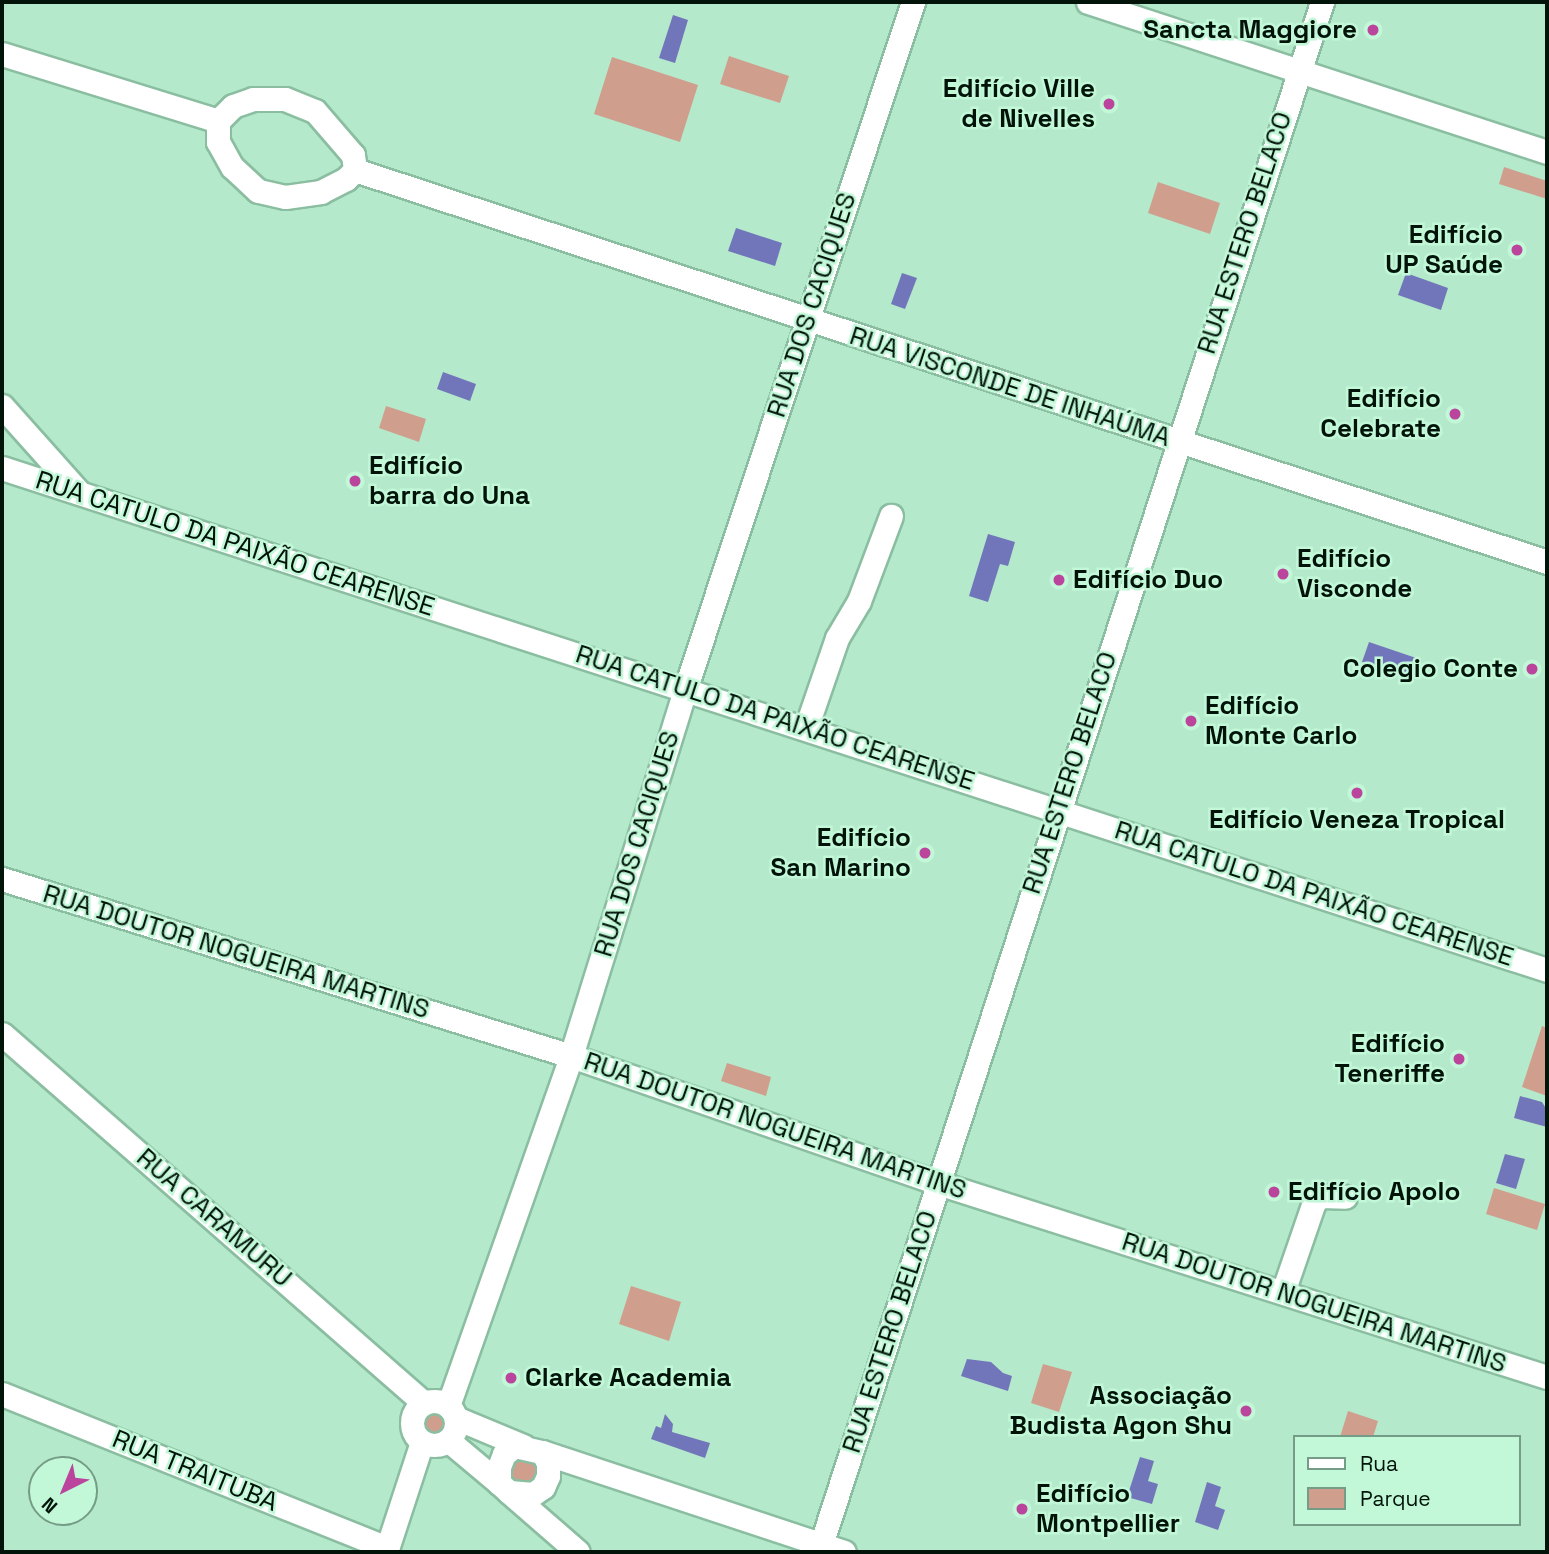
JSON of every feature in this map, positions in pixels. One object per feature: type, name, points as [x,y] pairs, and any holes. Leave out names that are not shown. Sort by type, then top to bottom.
[{"type":"street","name":"RUA DOS CACIQUES","points":[[452,1412],[571,1056],[685,690],[913,2]]},
{"type":"street","points":[[1088,2],[1298,71],[1545,145]]},
{"type":"street","name":"RUA ESTERO BELACO","points":[[821,1545],[1322,2]]},
{"type":"street","points":[[2,54],[218,121]]},
{"type":"street","points":[[253,99],[285,99],[315,111],[335,130],[352,155],[355,170],[346,179],[321,192],[285,197],[258,191],[232,167],[218,142],[218,121],[233,106],[253,99]]},
{"type":"street","name":"RUA VISCONDE DE INHAÚMA","points":[[355,170],[1547,562]]},
{"type":"street","points":[[2,406],[80,493]]},
{"type":"street","name":"RUA CATULO DA PAIXÃO CEARENSE","points":[[2,468],[1547,970]]},
{"type":"street","points":[[806,728],[837,638],[859,601],[891,516]]},
{"type":"street","name":"RUA DOUTOR NOGUEIRA MARTINS","points":[[2,879],[571,1056],[938,1183],[1547,1377]]},
{"type":"street","name":"RUA CARAMURU","points":[[2,1034],[424,1403]]},
{"type":"street","points":[[1283,1292],[1312,1206],[1321,1196],[1345,1198]]},
{"type":"street","name":"RUA TRAITUBA","points":[[2,1394],[387,1550]]},
{"type":"street","points":[[452,1412],[454,1433],[449,1441],[431,1446],[422,1442],[412,1427],[412,1417],[424,1403],[441,1402],[452,1412],[533,1449],[844,1552]]},
{"type":"street","points":[[449,1441],[578,1552]]},
{"type":"street","points":[[387,1550],[422,1442]]},
{"type":"street","points":[[515,1446],[533,1449],[548,1463],[548,1475],[543,1487],[533,1494],[504,1488],[499,1467],[504,1454],[515,1446]]},
{"type":"green space","points":[[729,56],[789,76],[780,103],[720,84]]},
{"type":"green space","points":[[612,57],[698,85],[680,142],[594,114]]},
{"type":"green space","points":[[1504,167],[1547,181],[1547,199],[1499,184]]},
{"type":"green space","points":[[1158,182],[1220,203],[1210,234],[1148,213]]},
{"type":"green space","points":[[386,406],[426,419],[419,442],[379,428]]},
{"type":"green space","points":[[1542,1026],[1547,1028],[1547,1096],[1522,1087]]},
{"type":"green space","points":[[727,1063],[771,1077],[766,1096],[721,1081]]},
{"type":"green space","points":[[1494,1188],[1545,1204],[1537,1230],[1486,1214]]},
{"type":"green space","points":[[631,1286],[681,1302],[669,1341],[619,1324]]},
{"type":"green space","points":[[1043,1364],[1072,1372],[1059,1412],[1031,1403]]},
{"type":"green space","points":[[435,1408],[445,1412],[449,1422],[445,1432],[435,1436],[425,1432],[421,1422],[425,1412]]},
{"type":"green space","points":[[1348,1411],[1378,1421],[1374,1435],[1341,1435]]},
{"type":"green space","points":[[524,1456],[534,1460],[538,1470],[534,1480],[524,1484],[514,1480],[510,1470],[514,1460]]},
{"type":"water","points":[[673,15],[688,20],[675,63],[659,58]]},
{"type":"water","points":[[736,228],[782,243],[775,266],[728,251]]},
{"type":"water","points":[[902,273],[917,278],[905,309],[891,304]]},
{"type":"water","points":[[1406,273],[1448,288],[1441,310],[1398,295]]},
{"type":"water","points":[[443,372],[476,384],[470,401],[437,389]]},
{"type":"water","points":[[988,534],[1015,542],[1008,566],[1000,564],[988,602],[969,596]]},
{"type":"water","points":[[1369,642],[1422,660],[1415,680],[1362,662]]},
{"type":"water","points":[[1520,1096],[1542,1102],[1547,1110],[1547,1127],[1514,1118]]},
{"type":"water","points":[[1505,1154],[1525,1159],[1516,1189],[1496,1183]]},
{"type":"water","points":[[967,1359],[991,1362],[1003,1373],[1012,1376],[1008,1391],[961,1376]]},
{"type":"water","points":[[665,1414],[673,1424],[672,1432],[710,1443],[705,1458],[651,1439],[656,1426],[661,1428]]},
{"type":"water","points":[[1140,1457],[1154,1461],[1148,1481],[1158,1484],[1152,1504],[1127,1497]]},
{"type":"water","points":[[1207,1482],[1221,1487],[1215,1506],[1225,1510],[1218,1530],[1195,1522]]},
{"type":"place","name":"Sancta Maggiore","points":[[1373,30]]},
{"type":"place","name":"Edifício Ville de Nivelles","points":[[1109,104]]},
{"type":"place","name":"Edifício UP Saúde","points":[[1517,250]]},
{"type":"place","name":"Edifício Celebrate","points":[[1455,414]]},
{"type":"place","name":"Edifício barra do Una","points":[[355,481]]},
{"type":"place","name":"Edifício Visconde","points":[[1283,574]]},
{"type":"place","name":"Edifício Duo","points":[[1059,580]]},
{"type":"place","name":"Colegio Conte","points":[[1532,669]]},
{"type":"place","name":"Edifício Monte Carlo","points":[[1191,721]]},
{"type":"place","name":"Edifício Veneza Tropical","points":[[1357,793]]},
{"type":"place","name":"Edifício San Marino","points":[[925,853]]},
{"type":"place","name":"Edifício Teneriffe","points":[[1459,1059]]},
{"type":"place","name":"Edifício Apolo","points":[[1274,1192]]},
{"type":"place","name":"Clarke Academia","points":[[511,1378]]},
{"type":"place","name":"Associação Budista Agon Shu","points":[[1246,1411]]},
{"type":"place","name":"Edifício Montpellier","points":[[1022,1509]]}]
